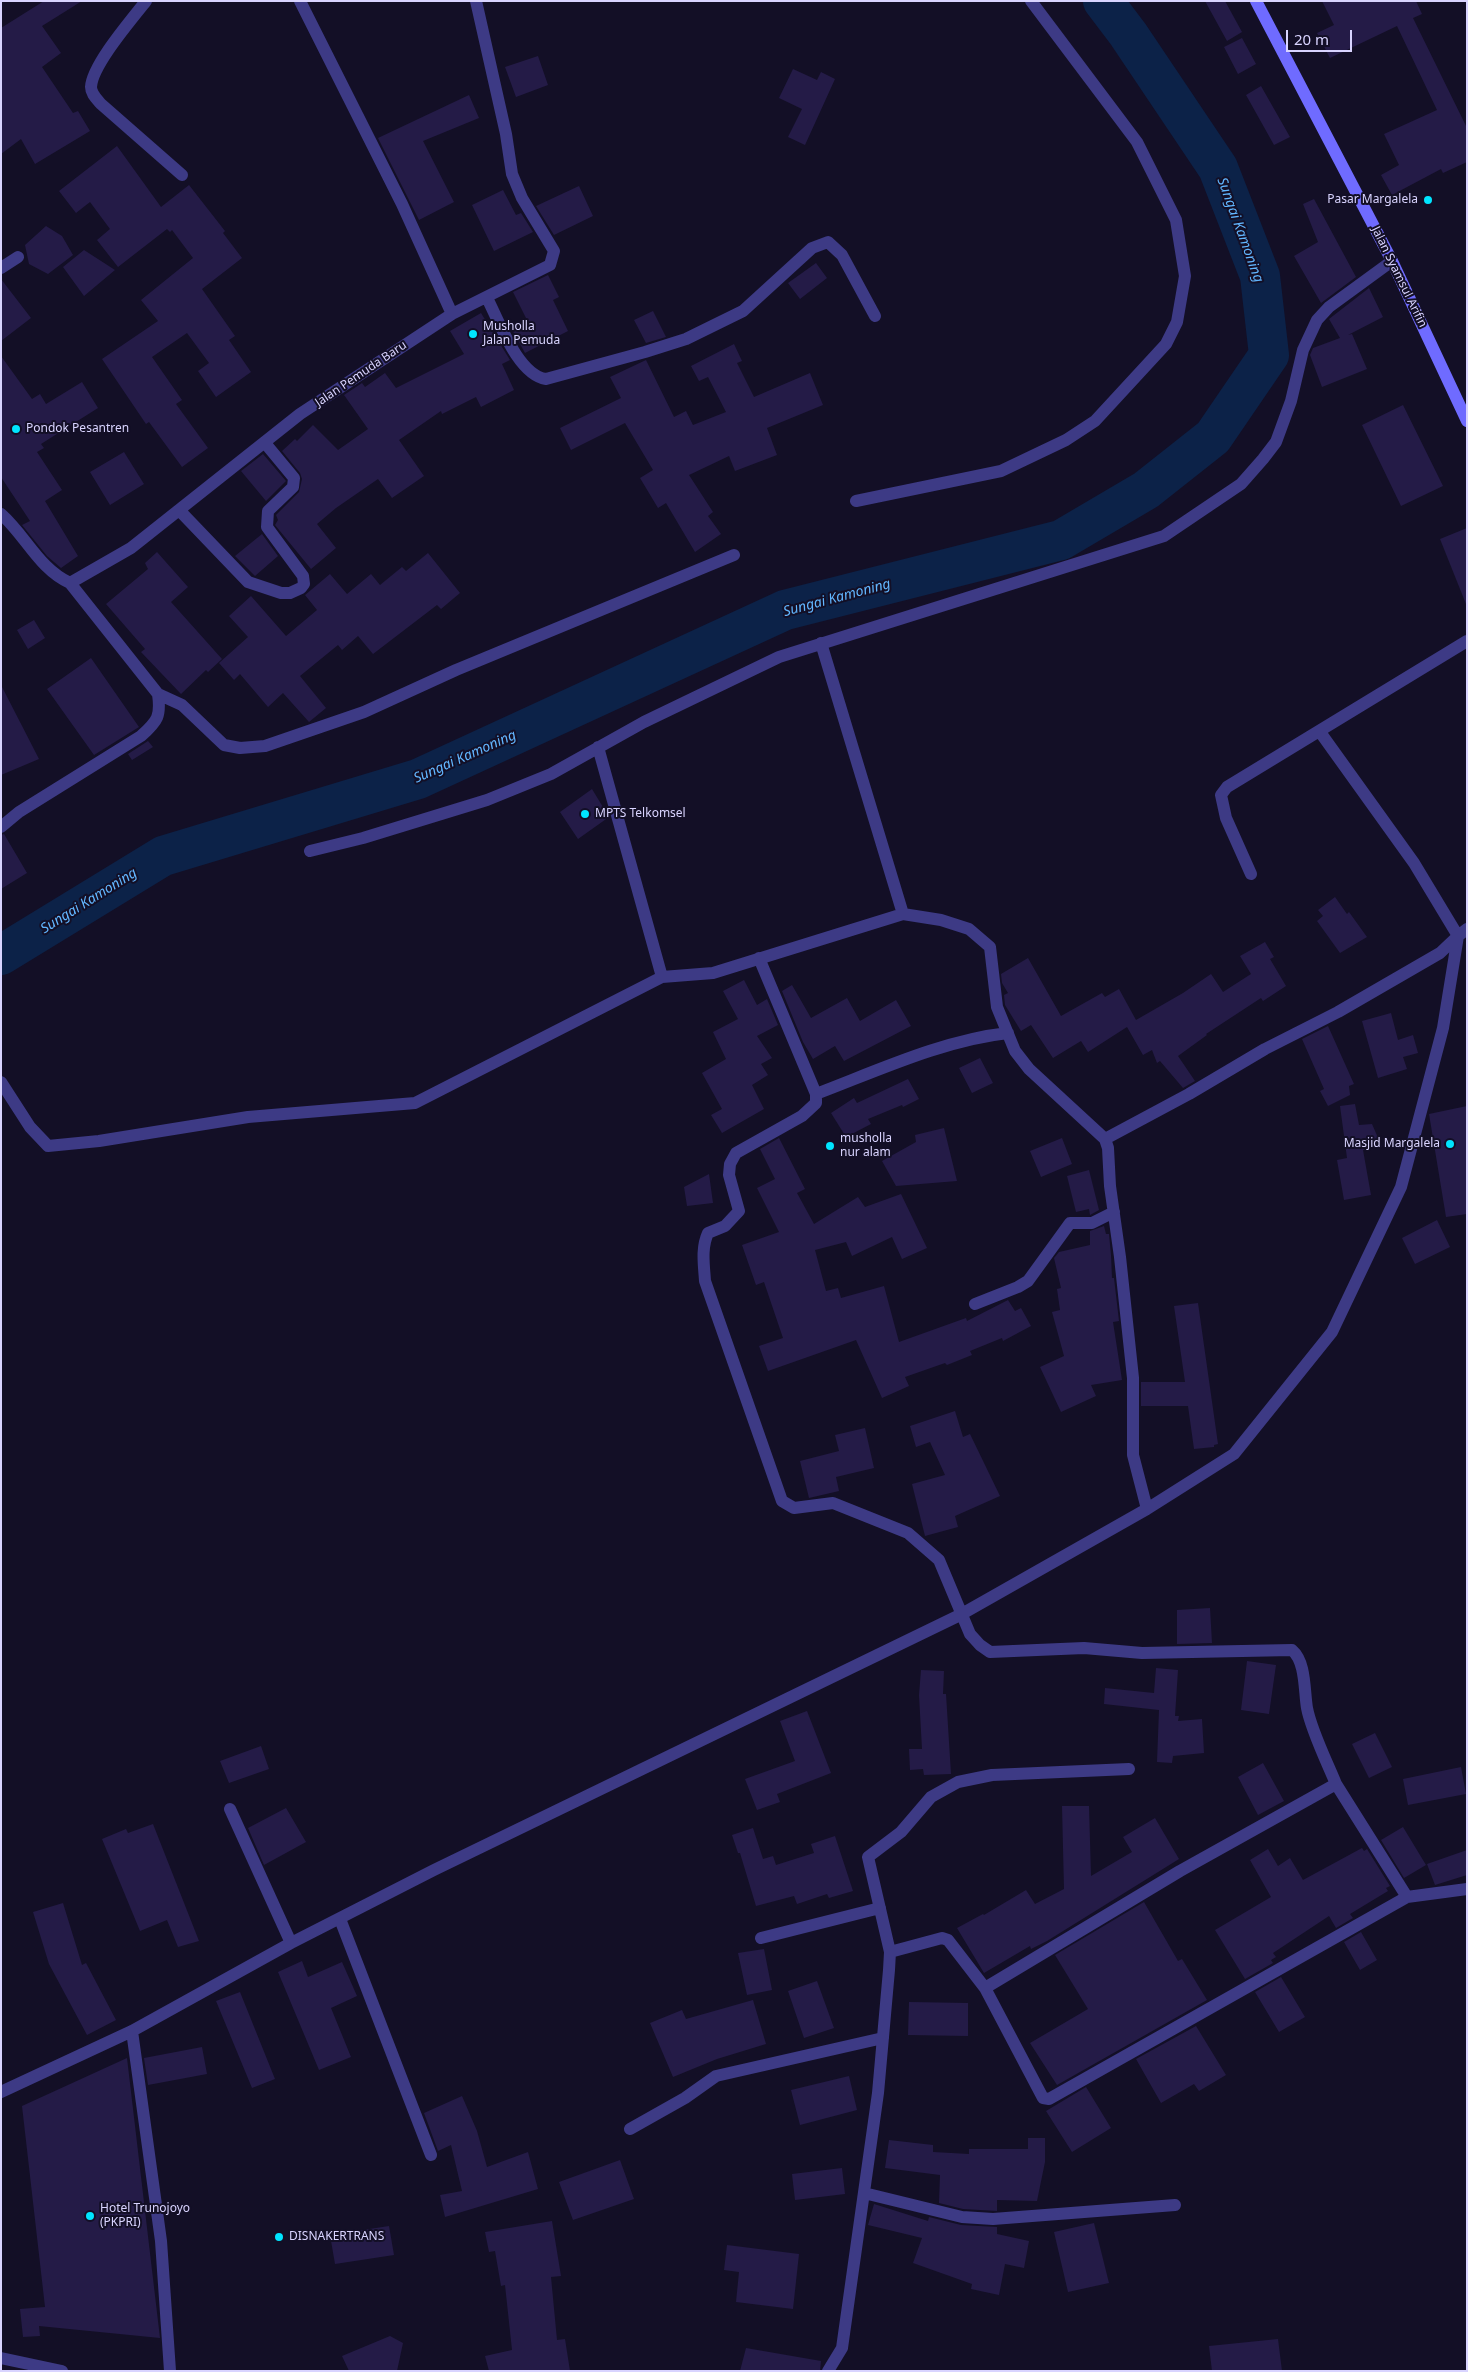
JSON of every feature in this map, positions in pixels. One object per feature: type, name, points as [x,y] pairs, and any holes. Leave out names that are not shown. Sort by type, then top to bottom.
[{"type":"main road","name":"Jalan Syamsul Arifin","points":[[1256,1],[1392,261],[1467,421]]},
{"type":"street","points":[[146,1],[118,36],[108,52],[96,73],[91,86],[92,91],[102,104],[182,175]]},
{"type":"street","points":[[300,1],[402,204],[452,314]]},
{"type":"street","name":"Jalan Pemuda Baru","points":[[70,583],[131,548],[300,414],[452,314],[550,265],[554,251],[522,198],[512,174],[506,134],[476,1]]},
{"type":"street","points":[[856,501],[1001,471],[1066,440],[1101,414],[1166,344],[1177,322],[1185,276],[1176,220],[1138,142],[1031,1]]},
{"type":"street","points":[[487,298],[528,371],[537,378],[546,379],[686,339],[743,311],[812,248],[822,243],[828,242],[842,255],[876,316]]},
{"type":"street","points":[[1,268],[18,257]]},
{"type":"street","points":[[310,851],[363,838],[487,800],[551,774],[644,722],[779,657],[1164,536],[1241,484],[1276,442],[1291,401],[1303,350],[1317,320],[1329,307],[1392,261]]},
{"type":"street","points":[[179,510],[248,582],[280,593],[290,593],[300,588],[304,584],[303,576],[267,527],[268,511],[293,487],[294,478],[265,443]]},
{"type":"street","points":[[1,514],[24,538],[43,565],[70,583],[158,694],[182,705],[224,745],[240,748],[265,746],[364,712],[456,670],[734,555]]},
{"type":"street","points":[[1251,874],[1226,818],[1221,795],[1227,787],[1467,641]]},
{"type":"street","points":[[821,643],[903,914]]},
{"type":"street","points":[[1,827],[19,812],[141,736],[153,725],[160,712],[158,694]]},
{"type":"street","points":[[1,2092],[132,2031],[291,1943],[443,1866],[960,1615],[1147,1509],[1234,1454],[1332,1332],[1401,1187],[1443,1028],[1462,933],[1320,732]]},
{"type":"street","points":[[598,747],[662,977]]},
{"type":"street","points":[[1,1082],[30,1127],[48,1146],[99,1141],[248,1118],[415,1103],[662,977],[713,973],[903,914],[941,920],[969,929],[990,948],[997,1007],[1015,1051],[1028,1069],[1105,1139],[1108,1148],[1133,1378],[1133,1455],[1147,1509]]},
{"type":"street","points":[[1105,1139],[1189,1094],[1264,1049],[1338,1012],[1440,953],[1462,933]]},
{"type":"street","points":[[759,958],[816,1094],[816,1103],[802,1116],[736,1153],[730,1164],[729,1175],[739,1211],[725,1226],[708,1233],[703,1247],[705,1281],[782,1502],[794,1508],[833,1503],[908,1533],[939,1560],[960,1615],[970,1634],[990,1652],[1084,1648],[1142,1653],[1292,1650],[1298,1655],[1301,1666],[1307,1711],[1336,1784],[1407,1897]]},
{"type":"street","points":[[816,1094],[912,1058],[974,1038],[1008,1033]]},
{"type":"street","points":[[975,1304],[1028,1281],[1070,1223],[1092,1223],[1114,1212]]},
{"type":"street","points":[[828,2371],[842,2348],[878,2093],[890,1952],[868,1857],[902,1832],[922,1805],[958,1782],[992,1776],[1129,1769]]},
{"type":"street","points":[[985,1988],[1180,1871],[1336,1784]]},
{"type":"street","points":[[230,1809],[291,1943]]},
{"type":"street","points":[[890,1952],[942,1938],[948,1940],[985,1988],[1043,2098],[1049,2100],[1407,1897],[1467,1889]]},
{"type":"street","points":[[761,1938],[880,1908]]},
{"type":"street","points":[[340,1919],[431,2155]]},
{"type":"street","points":[[132,2031],[161,2241],[170,2371]]},
{"type":"street","points":[[630,2129],[685,2098],[716,2076],[883,2038]]},
{"type":"street","points":[[864,2192],[962,2217],[993,2219],[1175,2205]]},
{"type":"street","points":[[1,2358],[62,2371]]},
{"type":"building","points":[[44,1],[82,1],[42,26],[61,53],[42,67],[73,113],[78,111],[90,131],[35,164],[21,139],[1,154],[1,28]]},
{"type":"building","points":[[1205,1],[1225,1],[1242,32],[1227,41]]},
{"type":"building","points":[[1322,1],[1416,1],[1422,14],[1413,18],[1467,128],[1467,162],[1443,173],[1441,169],[1392,195],[1381,175],[1399,165],[1384,134],[1437,110],[1397,26],[1330,58],[1317,33],[1334,25]]},
{"type":"building","points":[[1242,38],[1256,64],[1238,74],[1224,47]]},
{"type":"building","points":[[538,56],[548,85],[516,97],[505,67]]},
{"type":"building","points":[[793,69],[817,80],[821,72],[835,79],[805,145],[788,137],[802,109],[779,98]]},
{"type":"building","points":[[1261,86],[1290,137],[1274,145],[1246,95]]},
{"type":"building","points":[[469,95],[479,118],[423,141],[454,202],[419,220],[378,138]]},
{"type":"building","points":[[117,146],[161,207],[189,185],[225,231],[223,233],[242,258],[202,289],[235,336],[229,340],[251,372],[216,397],[198,371],[209,363],[187,333],[152,357],[182,400],[176,404],[208,448],[182,467],[149,422],[146,424],[102,359],[158,321],[141,300],[193,258],[172,230],[170,232],[167,229],[118,267],[97,240],[110,229],[90,202],[76,213],[59,191]]},
{"type":"building","points":[[579,186],[593,216],[554,235],[536,206]]},
{"type":"building","points":[[503,190],[516,215],[521,213],[533,232],[494,251],[472,205]]},
{"type":"building","points":[[1314,199],[1356,277],[1321,303],[1294,256],[1318,242],[1303,204]]},
{"type":"building","points":[[46,226],[62,236],[73,255],[48,274],[29,264],[25,245]]},
{"type":"building","points":[[84,250],[115,270],[84,296],[63,267]]},
{"type":"building","points":[[816,263],[827,278],[800,299],[788,283]]},
{"type":"building","points":[[548,275],[559,297],[553,300],[568,331],[525,353],[511,328],[527,320],[513,292]]},
{"type":"building","points":[[1,279],[31,318],[1,341]]},
{"type":"building","points":[[1369,288],[1383,317],[1348,335],[1352,334],[1367,369],[1322,387],[1310,355],[1313,348],[1340,338],[1329,319]]},
{"type":"building","points":[[653,311],[666,337],[646,343],[634,320]]},
{"type":"building","points":[[481,313],[510,360],[502,364],[514,390],[481,407],[476,397],[442,414],[441,411],[399,440],[424,476],[392,498],[378,479],[336,508],[317,524],[336,548],[311,569],[275,525],[278,520],[276,515],[299,492],[302,479],[300,473],[282,451],[295,439],[297,441],[313,425],[338,450],[368,429],[344,395],[362,383],[365,387],[385,373],[396,388],[464,354],[450,331]]},
{"type":"building","points":[[734,344],[742,361],[737,363],[754,397],[810,373],[823,405],[767,428],[777,455],[735,471],[729,456],[689,475],[713,512],[708,516],[721,534],[695,552],[666,503],[658,508],[640,478],[653,470],[625,423],[571,450],[560,428],[621,398],[610,377],[646,360],[674,417],[686,411],[693,425],[726,412],[708,377],[699,381],[691,366]]},
{"type":"building","points":[[1,356],[32,399],[40,394],[46,404],[82,382],[98,408],[41,444],[44,448],[37,452],[62,490],[45,501],[78,556],[61,568],[47,556],[22,525],[30,521],[1,477]]},
{"type":"building","points":[[1403,405],[1443,486],[1401,506],[1362,425]]},
{"type":"building","points":[[124,452],[144,484],[110,505],[90,472]]},
{"type":"building","points":[[263,454],[286,481],[266,501],[241,471]]},
{"type":"building","points":[[1467,528],[1467,604],[1466,604],[1440,539]]},
{"type":"building","points":[[262,534],[278,556],[255,576],[235,556]]},
{"type":"building","points":[[157,552],[188,587],[171,602],[222,659],[208,672],[206,670],[181,694],[141,652],[145,649],[106,604],[148,569],[145,563]]},
{"type":"building","points":[[428,553],[460,593],[441,609],[437,605],[373,654],[358,636],[342,650],[338,645],[300,676],[326,708],[309,722],[283,693],[268,707],[240,674],[234,680],[219,663],[248,637],[229,616],[251,596],[286,636],[317,610],[305,595],[330,574],[347,594],[371,574],[380,585],[402,567],[406,571]]},
{"type":"building","points":[[34,620],[45,638],[28,649],[17,630]]},
{"type":"building","points":[[91,658],[139,727],[94,755],[47,689]]},
{"type":"building","points":[[1,685],[39,759],[1,775]]},
{"type":"building","points":[[148,741],[153,747],[132,760],[128,754]]},
{"type":"building","name":"MPTS Telkomsel","points":[[592,789],[609,817],[578,839],[560,812]]},
{"type":"building","points":[[4,834],[27,873],[1,889],[1,835]]},
{"type":"building","points":[[1335,897],[1347,914],[1349,912],[1367,937],[1340,953],[1317,921],[1323,916],[1318,910]]},
{"type":"building","points":[[1265,942],[1274,957],[1270,959],[1286,986],[1263,1001],[1261,998],[1206,1034],[1178,1056],[1195,1081],[1183,1088],[1160,1061],[1157,1063],[1152,1050],[1143,1055],[1127,1027],[1088,1052],[1081,1041],[1053,1058],[1031,1025],[1021,1031],[1005,1005],[1004,995],[1008,993],[1002,983],[1001,974],[1028,958],[1061,1016],[1102,993],[1105,997],[1119,989],[1136,1020],[1183,993],[1211,974],[1223,992],[1251,974],[1240,956]]},
{"type":"building","points":[[744,980],[757,1005],[767,999],[778,1025],[757,1036],[772,1058],[761,1064],[768,1075],[752,1085],[764,1109],[722,1133],[711,1115],[722,1109],[702,1073],[726,1059],[713,1032],[738,1019],[723,991]]},
{"type":"building","points":[[792,985],[811,1018],[847,998],[860,1021],[896,1000],[911,1026],[844,1061],[835,1046],[813,1059],[803,1042],[782,991]]},
{"type":"building","points":[[1391,1013],[1398,1040],[1413,1035],[1418,1053],[1403,1057],[1407,1069],[1378,1078],[1362,1021]]},
{"type":"building","points":[[1328,1026],[1354,1084],[1349,1086],[1350,1095],[1328,1106],[1320,1091],[1324,1089],[1302,1039]]},
{"type":"building","points":[[980,1058],[993,1083],[972,1093],[959,1068]]},
{"type":"building","points":[[908,1079],[919,1099],[903,1107],[902,1105],[868,1119],[871,1124],[846,1137],[831,1113],[854,1098],[857,1103]]},
{"type":"building","points":[[1355,1104],[1359,1125],[1372,1124],[1382,1147],[1363,1150],[1371,1195],[1344,1200],[1337,1160],[1347,1158],[1340,1106]]},
{"type":"building","name":"Masjid Margalela","points":[[1467,1106],[1467,1214],[1446,1217],[1429,1114]]},
{"type":"building","points":[[944,1128],[957,1181],[896,1186],[882,1161],[916,1142],[915,1135]]},
{"type":"building","points":[[779,1138],[805,1189],[797,1193],[814,1224],[858,1197],[865,1207],[901,1194],[927,1248],[902,1259],[892,1237],[852,1256],[846,1242],[815,1250],[826,1291],[838,1288],[841,1298],[884,1286],[899,1342],[966,1318],[967,1321],[1008,1300],[1015,1311],[1021,1308],[1031,1326],[1003,1341],[1002,1338],[970,1351],[972,1355],[947,1365],[945,1363],[905,1377],[909,1386],[882,1398],[856,1340],[768,1371],[759,1346],[783,1338],[764,1282],[756,1285],[742,1245],[779,1232],[757,1188],[775,1179],[760,1149]]},
{"type":"building","points":[[1062,1138],[1072,1164],[1041,1177],[1030,1151]]},
{"type":"building","points":[[1089,1170],[1099,1210],[1090,1215],[1089,1209],[1076,1212],[1067,1176]]},
{"type":"building","points":[[709,1174],[713,1203],[687,1206],[684,1187]]},
{"type":"building","points":[[1437,1220],[1450,1247],[1415,1264],[1402,1238]]},
{"type":"building","points":[[1104,1226],[1106,1234],[1109,1234],[1112,1278],[1114,1278],[1119,1321],[1113,1322],[1122,1380],[1091,1385],[1096,1396],[1061,1412],[1040,1367],[1064,1356],[1052,1312],[1060,1310],[1057,1289],[1061,1288],[1054,1258],[1059,1252],[1090,1245],[1090,1231]]},
{"type":"building","points":[[1198,1303],[1218,1444],[1214,1445],[1214,1447],[1194,1449],[1188,1406],[1141,1406],[1141,1382],[1185,1382],[1174,1306]]},
{"type":"building","points":[[955,1411],[963,1437],[970,1434],[1000,1496],[955,1516],[958,1527],[925,1536],[912,1484],[945,1475],[930,1442],[916,1447],[910,1426]]},
{"type":"building","points":[[865,1428],[874,1468],[836,1477],[839,1491],[809,1498],[800,1461],[839,1451],[835,1435]]},
{"type":"building","points":[[1210,1608],[1212,1643],[1177,1644],[1177,1610]]},
{"type":"building","points":[[1247,1661],[1276,1665],[1269,1714],[1241,1710]]},
{"type":"building","points":[[1156,1668],[1178,1670],[1175,1716],[1179,1716],[1178,1721],[1202,1719],[1204,1753],[1173,1756],[1172,1763],[1157,1762],[1159,1710],[1104,1704],[1105,1688],[1154,1693]]},
{"type":"building","points":[[921,1670],[944,1671],[943,1694],[946,1694],[951,1774],[924,1775],[923,1769],[910,1770],[909,1749],[922,1749],[919,1695]]},
{"type":"building","points":[[807,1711],[831,1773],[777,1794],[780,1802],[757,1810],[745,1779],[795,1761],[780,1721]]},
{"type":"building","points":[[1375,1733],[1392,1767],[1369,1778],[1352,1744]]},
{"type":"building","points":[[261,1746],[269,1769],[229,1783],[220,1761]]},
{"type":"building","points":[[1263,1763],[1284,1801],[1258,1815],[1238,1777]]},
{"type":"building","points":[[1461,1767],[1466,1794],[1408,1805],[1403,1779]]},
{"type":"building","points":[[1062,1806],[1089,1806],[1091,1876],[1132,1852],[1123,1837],[1155,1818],[1179,1859],[1047,1941],[1031,1949],[1030,1946],[984,1973],[957,1928],[984,1915],[1026,1890],[1035,1904],[1064,1889]]},
{"type":"building","points":[[286,1808],[306,1842],[264,1865],[248,1828]]},
{"type":"building","points":[[153,1824],[199,1941],[178,1947],[167,1920],[140,1931],[102,1839],[126,1829],[128,1833]]},
{"type":"building","points":[[1403,1827],[1426,1865],[1404,1878],[1381,1840]]},
{"type":"building","points":[[753,1828],[763,1859],[773,1856],[776,1865],[814,1853],[811,1844],[835,1836],[853,1891],[829,1898],[827,1894],[797,1904],[794,1896],[756,1906],[740,1853],[738,1853],[732,1835]]},
{"type":"building","points":[[1362,1848],[1364,1851],[1367,1849],[1390,1886],[1386,1888],[1388,1891],[1350,1914],[1353,1918],[1336,1928],[1329,1916],[1273,1953],[1276,1957],[1271,1960],[1273,1963],[1245,1979],[1215,1930],[1271,1897],[1250,1860],[1268,1849],[1278,1866],[1290,1858],[1303,1880]]},
{"type":"building","points":[[1467,1850],[1467,1875],[1435,1885],[1427,1864]]},
{"type":"building","points":[[1144,1902],[1178,1961],[1182,1959],[1207,2000],[1057,2085],[1030,2043],[1088,2009],[1055,1955]]},
{"type":"building","points":[[63,1903],[82,1965],[86,1963],[116,2020],[87,2035],[49,1964],[33,1912]]},
{"type":"building","points":[[1361,1932],[1377,1960],[1360,1970],[1344,1942]]},
{"type":"building","points":[[764,1949],[772,1990],[747,1995],[738,1953]]},
{"type":"building","points":[[302,1961],[308,1977],[342,1962],[357,1996],[331,2008],[351,2057],[319,2070],[278,1972]]},
{"type":"building","points":[[1281,1977],[1305,2017],[1279,2032],[1255,1992]]},
{"type":"building","points":[[817,1981],[834,2028],[804,2038],[788,1991]]},
{"type":"building","points":[[240,1992],[275,2079],[252,2088],[216,2001]]},
{"type":"building","points":[[753,2000],[766,2044],[717,2059],[673,2077],[650,2023],[682,2010],[686,2019]]},
{"type":"building","points":[[909,2002],[968,2003],[968,2036],[908,2035]]},
{"type":"building","points":[[1196,2026],[1226,2075],[1199,2091],[1194,2084],[1161,2103],[1136,2059]]},
{"type":"building","points":[[202,2047],[207,2074],[148,2085],[144,2058]]},
{"type":"building","name":"Hotel Trunojoyo (PKPRI)","points":[[127,2058],[160,2338],[39,2326],[40,2336],[23,2337],[20,2309],[45,2307],[22,2106]]},
{"type":"building","points":[[849,2076],[857,2110],[800,2125],[791,2090]]},
{"type":"building","points":[[1086,2087],[1111,2128],[1072,2152],[1046,2111]]},
{"type":"building","points":[[462,2096],[477,2131],[487,2167],[528,2152],[538,2189],[445,2217],[440,2195],[462,2191],[451,2145],[438,2151],[424,2113]]},
{"type":"building","points":[[1028,2138],[1045,2138],[1045,2162],[1037,2201],[997,2200],[997,2211],[963,2209],[939,2203],[940,2175],[885,2168],[889,2140],[933,2145],[933,2152],[969,2154],[969,2149],[1028,2149]]},
{"type":"building","points":[[620,2160],[634,2199],[573,2220],[559,2182]]},
{"type":"building","points":[[842,2168],[845,2194],[795,2200],[792,2174]]},
{"type":"building","points":[[874,2204],[928,2221],[929,2217],[961,2225],[997,2227],[997,2234],[1029,2241],[1024,2268],[1005,2264],[999,2295],[971,2289],[972,2284],[913,2263],[922,2238],[868,2225]]},
{"type":"building","points":[[552,2221],[561,2276],[551,2277],[557,2340],[565,2339],[570,2371],[489,2371],[485,2356],[512,2350],[505,2285],[501,2286],[495,2251],[489,2252],[485,2232]]},
{"type":"building","points":[[1094,2223],[1109,2283],[1068,2292],[1054,2232]]},
{"type":"building","points":[[389,2226],[394,2255],[335,2264],[330,2235]]},
{"type":"building","points":[[727,2245],[799,2254],[793,2309],[736,2302],[739,2272],[724,2270]]},
{"type":"building","points":[[390,2336],[403,2343],[397,2371],[349,2371],[342,2356]]},
{"type":"building","points":[[1278,2339],[1282,2371],[1212,2371],[1209,2346]]},
{"type":"building","points":[[746,2348],[821,2361],[820,2371],[740,2371]]},
{"type":"waterway","name":"Sungai Kamoning","points":[[1,955],[163,856],[418,779],[785,610],[1061,540],[1146,490],[1213,437],[1269,355],[1260,276],[1218,168],[1128,34],[1103,1]]},
{"type":"place","name":"Pasar Margalela","points":[[1428,200]]},
{"type":"place","name":"Musholla Jalan Pemuda","points":[[473,334]]},
{"type":"place","name":"Pondok Pesantren","points":[[16,429]]},
{"type":"place","name":"MPTS Telkomsel","points":[[585,814]]},
{"type":"place","name":"Masjid Margalela","points":[[1450,1144]]},
{"type":"place","name":"musholla nur alam","points":[[830,1146]]},
{"type":"place","name":"Hotel Trunojoyo (PKPRI)","points":[[90,2216]]},
{"type":"place","name":"DISNAKERTRANS","points":[[279,2237]]}]
